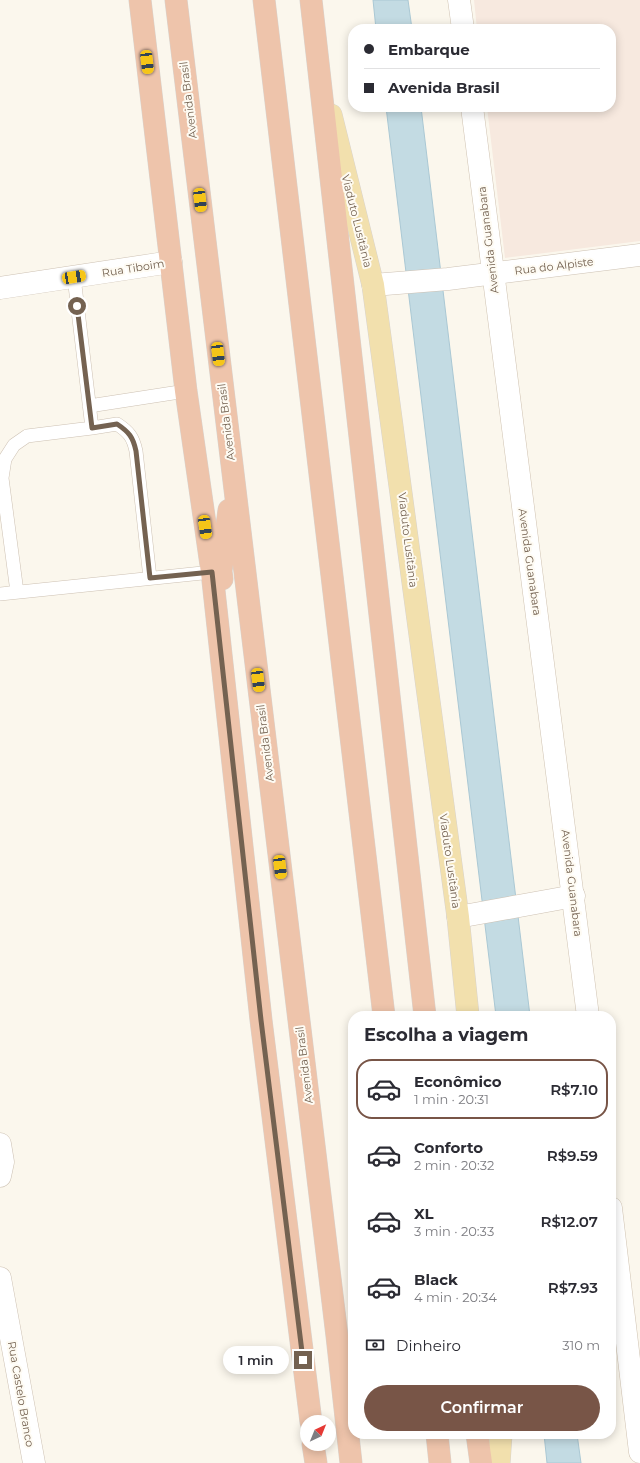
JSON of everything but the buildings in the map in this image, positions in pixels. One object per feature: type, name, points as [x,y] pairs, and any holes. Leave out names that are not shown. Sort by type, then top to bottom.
[{"type":"highway","points":[[140,0],[186,391],[212,572],[261,1020],[310,1415]]},
{"type":"highway","name":"Avenida Brasil","points":[[176,0],[348,1436]]},
{"type":"highway","points":[[264,0],[383,1011]]},
{"type":"highway","points":[[311,0],[424,1011]]},
{"type":"highway","points":[[233,477],[221,571],[229,661],[265,951],[261,1020]]},
{"type":"highway","name":"Avenida Brasil","points":[[348,1439],[351,1463]]},
{"type":"highway","points":[[437,1439],[440,1463]]},
{"type":"highway","points":[[478,1439],[481,1463]]},
{"type":"highway","points":[[314,1451],[316,1463]]},
{"type":"main road","name":"Viaduto Lusitânia","points":[[319,70],[352,195],[384,284],[462,916],[468,1011]]},
{"type":"main road","points":[[499,1463],[501,1439]]},
{"type":"street","points":[[459,0],[462,24]]},
{"type":"street","name":"Avenida Guanabara","points":[[473,112],[565,897],[587,1011]]},
{"type":"street","name":"Rua do Alpiste","points":[[384,284],[448,279],[640,255]]},
{"type":"street","name":"Rua Tiboim","points":[[0,288],[171,262]]},
{"type":"street","points":[[462,916],[565,897]]},
{"type":"street","points":[[616,1238],[633,1340],[640,1452]]},
{"type":"street","name":"Rua Castelo Branco","points":[[0,1278],[34,1463]]},
{"type":"lane","points":[[74,277],[92,428]]},
{"type":"lane","points":[[89,406],[186,391]]},
{"type":"lane","points":[[17,592],[2,478],[5,459],[14,445],[27,436],[117,424],[126,430],[134,440],[150,578]]},
{"type":"lane","points":[[0,594],[212,572]]},
{"type":"shaded area","points":[[474,0],[640,0],[640,241],[505,258],[488,112],[616,112],[616,24],[476,24]]},
{"type":"water","points":[[373,0],[408,0],[411,24],[375,24]]},
{"type":"water","points":[[387,112],[422,112],[529,1011],[495,1011]]},
{"type":"water","points":[[545,1439],[578,1439],[581,1463],[547,1463]]},
{"type":"route","points":[[77,306],[92,428],[117,424],[126,430],[134,440],[150,578],[212,572],[261,1020],[303,1360]]}]
